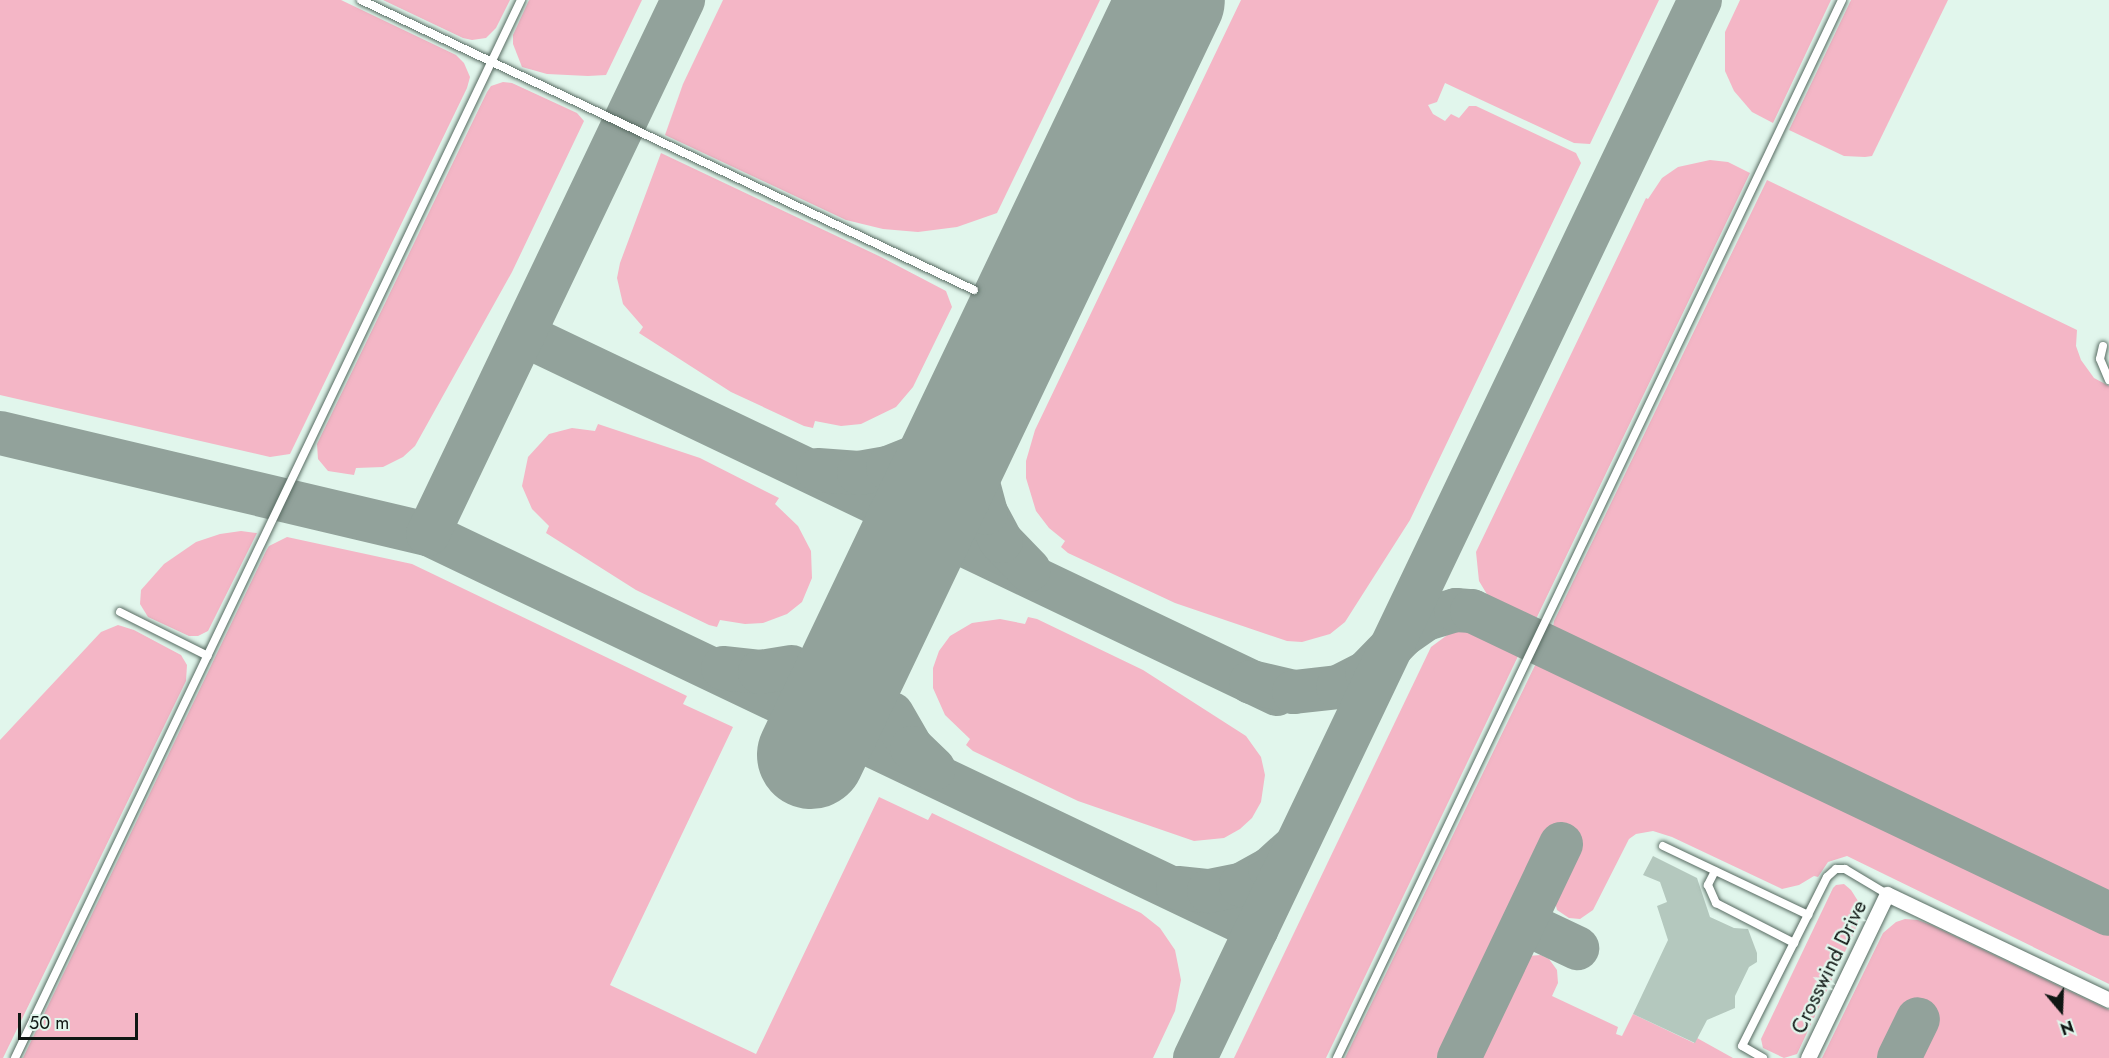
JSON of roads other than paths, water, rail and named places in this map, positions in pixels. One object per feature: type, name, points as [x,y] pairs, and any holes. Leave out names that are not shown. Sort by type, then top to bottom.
[{"type":"street","points":[[1887,894],[2109,1000]]},
{"type":"street","name":"Crosswind Drive","points":[[1808,1058],[1887,894]]},
{"type":"lane","points":[[361,0],[974,290]]},
{"type":"lane","points":[[15,1058],[521,0]]},
{"type":"lane","points":[[1337,1058],[1842,0]]},
{"type":"lane","points":[[2103,346],[2100,359],[2109,380]]},
{"type":"lane","points":[[120,612],[208,656]]},
{"type":"lane","points":[[1663,846],[1808,915]]},
{"type":"lane","points":[[1763,1058],[1742,1046],[1827,878],[1836,869],[1845,869],[1887,894]]},
{"type":"lane","points":[[1715,871],[1708,885],[1716,903],[1794,943]]}]
